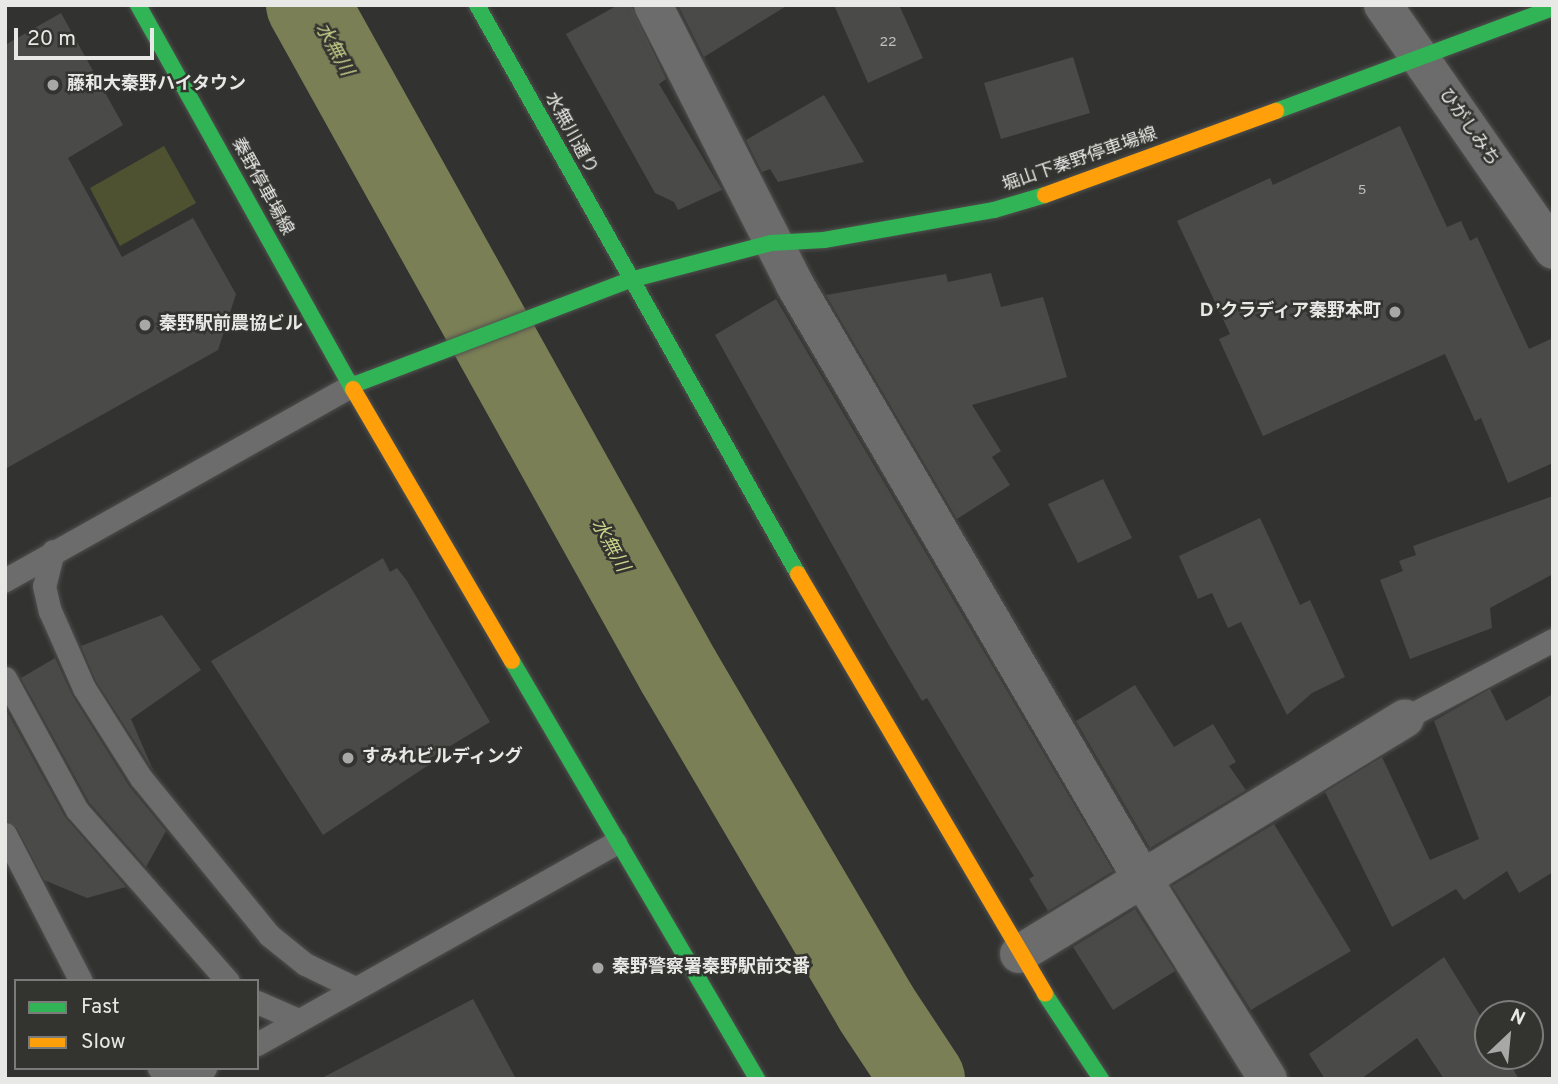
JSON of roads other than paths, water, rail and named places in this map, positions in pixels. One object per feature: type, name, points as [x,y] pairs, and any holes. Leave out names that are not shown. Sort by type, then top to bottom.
[{"type":"street","name":"秦野停車場線","points":[[138,5],[351,386],[615,843],[757,1079]]},
{"type":"street","name":"水無川通り","points":[[477,5],[630,280],[1019,954],[1101,1079]]},
{"type":"street","points":[[653,5],[771,243],[1143,880],[1268,1079]]},
{"type":"street","name":"ひがしみち","points":[[1383,5],[1553,250]]},
{"type":"street","name":"堀山下秦野停車場線","points":[[351,386],[630,280],[771,243],[824,240],[994,210],[1079,185],[1553,8]]},
{"type":"street","points":[[1019,954],[1143,880],[1154,868],[1405,718]]},
{"type":"lane","points":[[5,580],[351,386]]},
{"type":"lane","points":[[53,551],[44,586],[50,611],[84,688],[141,778],[269,935],[305,964],[355,988]]},
{"type":"lane","points":[[1405,718],[1553,640]]},
{"type":"lane","points":[[5,678],[77,810],[226,979]]},
{"type":"lane","points":[[5,834],[80,979]]},
{"type":"lane","points":[[259,1043],[615,843]]},
{"type":"lane","points":[[259,1003],[298,1020]]},
{"type":"waterway","name":"水無川","points":[[308,5],[679,672],[876,1008],[923,1079]]},
{"type":"place","name":"藤和大秦野ハイタウン","points":[[53,85]]},
{"type":"place","name":"Ｄ’クラディア秦野本町","points":[[1395,312]]},
{"type":"place","name":"秦野駅前農協ビル","points":[[145,325]]},
{"type":"place","name":"すみれビルディング","points":[[348,758]]},
{"type":"place","name":"秦野警察署秦野駅前交番","points":[[598,968]]}]
